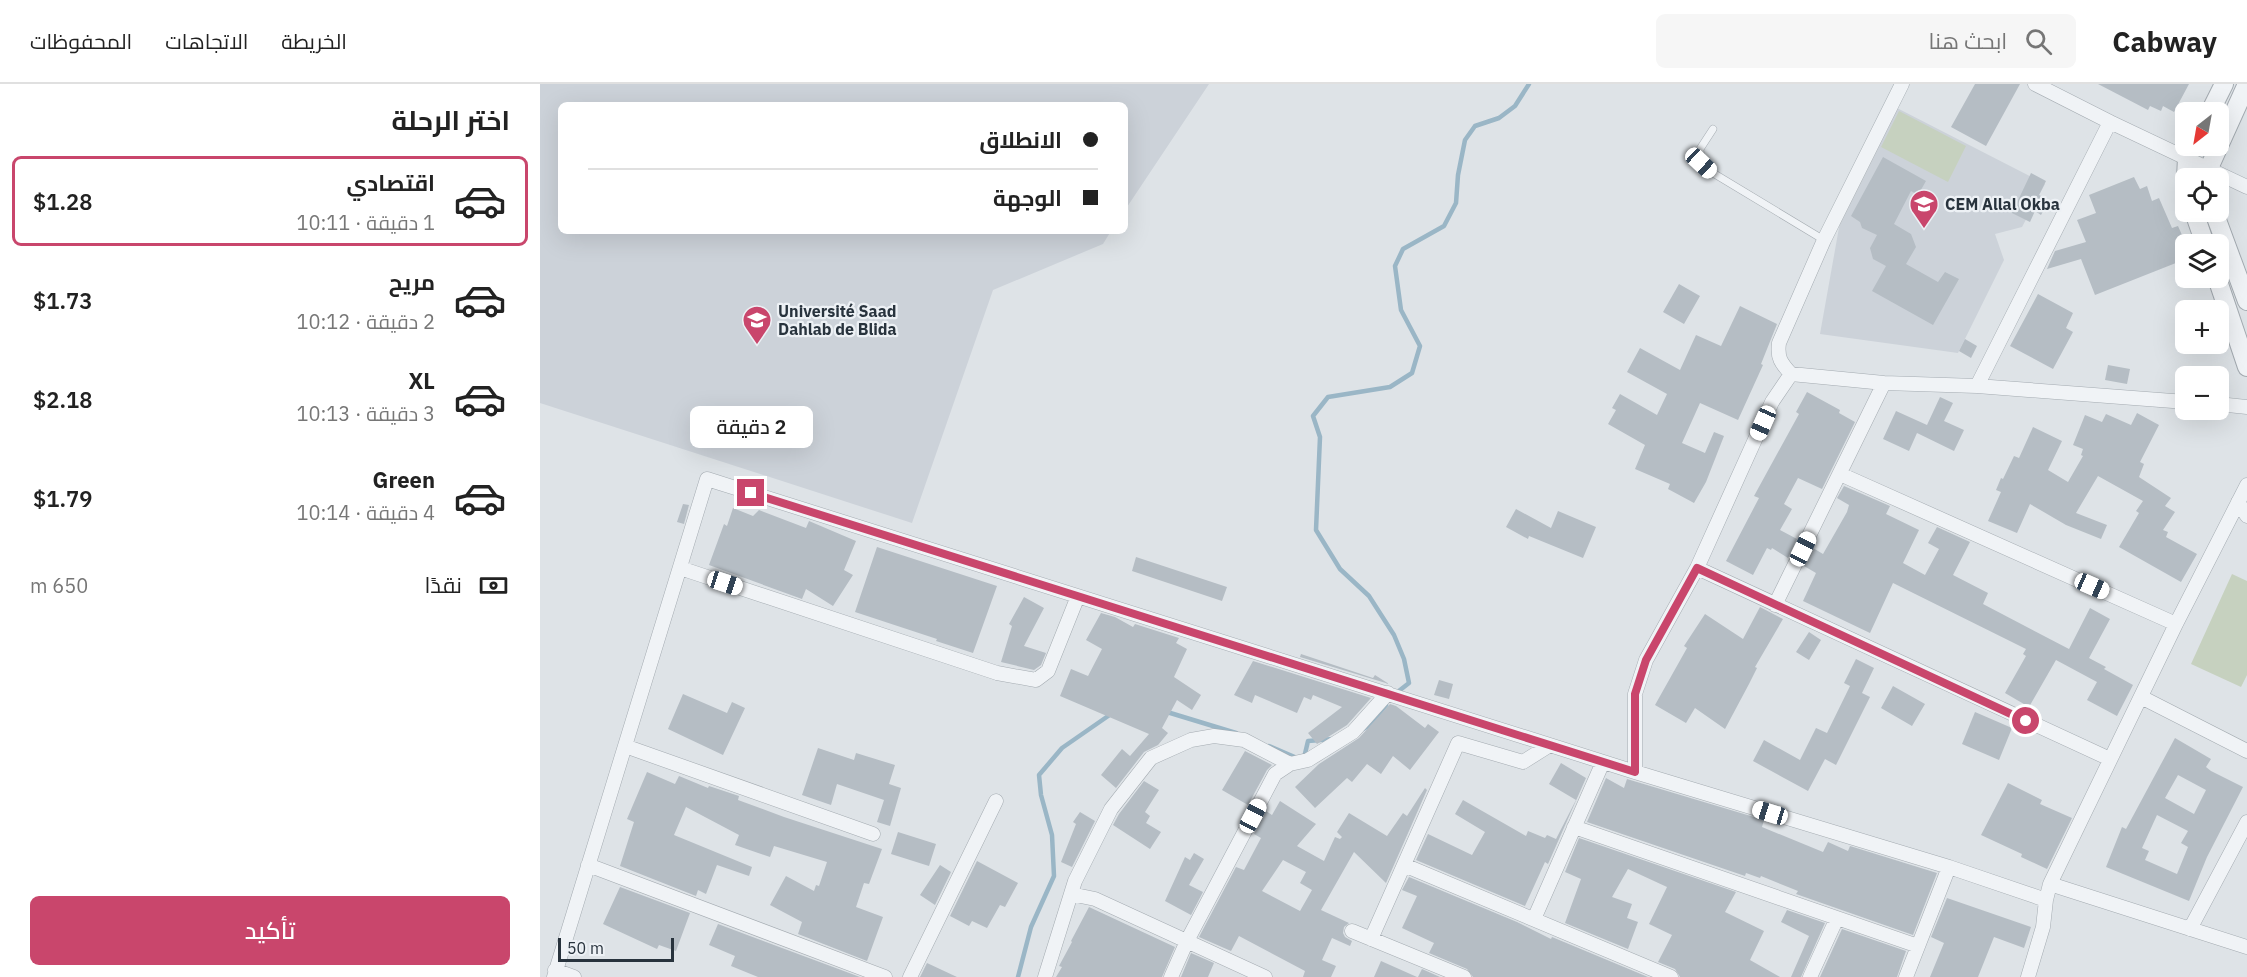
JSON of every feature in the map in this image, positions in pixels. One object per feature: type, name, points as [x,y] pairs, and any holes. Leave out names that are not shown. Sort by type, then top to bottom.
[{"type":"street","points":[[1902,84],[1824,240],[1779,344],[1777,355],[1780,362],[1791,374],[1884,383],[1977,386],[2175,401]]},
{"type":"street","points":[[2035,84],[2110,122],[2175,146]]},
{"type":"street","points":[[2215,102],[2224,84]]},
{"type":"street","points":[[2210,168],[2247,84]]},
{"type":"street","points":[[1977,386],[2110,122]]},
{"type":"street","points":[[2193,156],[2204,168]]},
{"type":"street","points":[[2229,181],[2247,187]]},
{"type":"street","points":[[2218,222],[2247,301]]},
{"type":"street","points":[[2220,288],[2247,367]]},
{"type":"street","points":[[1635,772],[1635,694],[1646,660],[1697,568],[1772,402],[1791,374]]},
{"type":"street","points":[[1775,606],[1884,383]]},
{"type":"street","points":[[2229,405],[2247,406]]},
{"type":"street","points":[[1840,474],[2176,624]]},
{"type":"street","points":[[574,977],[555,974],[707,479],[1635,772],[1949,867],[2046,900]]},
{"type":"street","points":[[2028,977],[2043,927],[2050,884],[2176,624],[2247,485]]},
{"type":"street","points":[[2238,502],[2247,516]]},
{"type":"street","points":[[680,568],[997,673],[1036,680],[1048,671],[1078,596]]},
{"type":"street","points":[[1697,568],[2110,759]]},
{"type":"street","points":[[1171,977],[1275,774],[1290,764],[1308,760],[1353,732],[1388,693]]},
{"type":"street","points":[[2141,697],[2247,751]]},
{"type":"street","points":[[1045,977],[1075,881],[1111,809],[1151,758],[1191,741],[1214,736],[1244,740],[1290,764]]},
{"type":"street","points":[[1371,939],[1458,743],[1523,762],[1551,745]]},
{"type":"street","points":[[625,746],[873,834]]},
{"type":"street","points":[[1534,919],[1603,762]]},
{"type":"street","points":[[910,977],[996,801]]},
{"type":"street","points":[[2190,929],[2247,822]]},
{"type":"street","points":[[1574,827],[1918,946]]},
{"type":"street","points":[[588,865],[885,977]]},
{"type":"street","points":[[1404,865],[1671,977]]},
{"type":"street","points":[[1906,977],[1949,867]]},
{"type":"street","points":[[2050,884],[2247,947]]},
{"type":"street","points":[[1071,894],[1095,899],[1265,977]]},
{"type":"street","points":[[1810,977],[1837,918]]},
{"type":"street","points":[[1352,931],[1464,977]]},
{"type":"street","points":[[843,977],[850,964]]},
{"type":"lane","points":[[1713,129],[1700,149],[1701,163],[1713,173],[1824,240]]},
{"type":"shaded area","name":"Université Saad Dahlab de Blida","points":[[540,84],[1209,84],[1128,206],[1128,102],[558,102],[558,234],[1109,234],[1103,244],[993,290],[912,523],[540,403]]},
{"type":"shaded area","name":"CEM Allal Okba","points":[[1897,108],[2045,184],[2022,227],[1995,234],[2004,260],[1958,353],[1820,334],[1840,222]]},
{"type":"green space","points":[[1899,111],[1966,146],[1948,182],[1881,147]]},
{"type":"green space","points":[[2232,574],[2247,581],[2247,675],[2241,687],[2191,664]]},
{"type":"building","points":[[1975,84],[2020,84],[1986,146],[1951,127]]},
{"type":"building","points":[[2098,84],[2189,84],[2179,102],[2175,102],[2174,112],[2163,106],[2161,111],[2150,106],[2148,110]]},
{"type":"building","points":[[1883,157],[1926,181],[1918,195],[1911,191],[1894,224],[1911,234],[1916,247],[1906,264],[1938,282],[1945,272],[1959,279],[1933,325],[1872,291],[1886,266],[1873,259],[1870,248],[1877,235],[1862,228],[1860,222],[1851,216]]},
{"type":"building","points":[[2031,173],[2046,181],[2039,195],[2049,200],[2041,215],[2035,211],[2030,222],[2012,213]]},
{"type":"building","points":[[2134,177],[2140,189],[2147,186],[2152,201],[2159,198],[2172,228],[2178,226],[2182,234],[2175,234],[2175,263],[2095,295],[2081,259],[2047,269],[2055,251],[2086,242],[2077,220],[2096,213],[2089,195]]},
{"type":"building","points":[[1679,284],[1700,296],[1684,324],[1663,312]]},
{"type":"building","points":[[2038,294],[2073,313],[2066,328],[2073,332],[2053,369],[2010,346]]},
{"type":"building","points":[[1740,306],[1777,324],[1761,364],[1763,365],[1738,420],[1700,403],[1682,443],[1705,453],[1714,432],[1724,436],[1706,482],[1694,503],[1668,489],[1670,484],[1635,469],[1645,445],[1608,424],[1616,410],[1612,408],[1620,394],[1657,415],[1667,394],[1627,372],[1640,348],[1680,370],[1696,335],[1721,346]]},
{"type":"building","points":[[1965,339],[1977,346],[1971,358],[1959,351]]},
{"type":"building","points":[[2108,365],[2130,369],[2127,384],[2105,380]]},
{"type":"building","points":[[1807,392],[1840,410],[1839,413],[1855,422],[1822,489],[1798,478],[1784,504],[1792,509],[1780,530],[1797,539],[1788,558],[1772,548],[1771,550],[1767,548],[1753,575],[1726,561],[1759,498],[1754,496],[1799,414],[1796,412]]},
{"type":"building","points":[[1940,397],[1953,403],[1944,421],[1964,430],[1954,451],[1917,433],[1909,451],[1883,439],[1896,411],[1927,425]]},
{"type":"building","points":[[2137,413],[2159,425],[2140,462],[2144,464],[2139,477],[2171,498],[2165,506],[2175,512],[2163,530],[2168,532],[2166,537],[2197,554],[2181,582],[2119,547],[2139,513],[2136,511],[2143,501],[2098,476],[2076,513],[2107,525],[2101,539],[2066,525],[2030,504],[2017,533],[1988,521],[2001,492],[1996,490],[2001,478],[2003,479],[2014,456],[2019,458],[2033,427],[2062,441],[2048,470],[2068,482],[2083,456],[2081,455],[2083,449],[2073,445],[2085,415],[2102,422],[2106,414],[2131,425]]},
{"type":"building","points":[[1844,486],[1890,506],[1886,514],[1919,530],[1903,563],[1925,575],[1939,549],[1928,543],[1937,527],[1970,542],[1953,575],[1988,593],[1983,604],[2069,649],[2090,608],[2110,619],[2089,658],[2133,685],[2117,716],[2087,700],[2097,682],[2056,660],[2029,707],[2005,693],[2026,656],[2023,654],[2026,649],[1893,583],[1870,633],[1803,601],[1816,573],[1804,566],[1813,548],[1823,554],[1847,512],[1849,505],[1837,498]]},
{"type":"building","points":[[683,504],[689,505],[684,524],[677,522]]},
{"type":"building","points":[[733,508],[753,516],[759,510],[806,528],[809,521],[856,541],[844,570],[853,575],[833,606],[806,589],[802,599],[709,565],[724,524],[727,526]]},
{"type":"building","points":[[1516,509],[1551,528],[1558,511],[1596,527],[1583,558],[1529,536],[1528,539],[1506,527]]},
{"type":"building","points":[[877,547],[997,586],[973,653],[855,612]]},
{"type":"building","points":[[1136,557],[1227,587],[1222,601],[1132,571]]},
{"type":"building","points":[[1024,597],[1044,608],[1024,646],[1046,653],[1041,665],[1034,670],[1001,662],[1012,626],[1009,624]]},
{"type":"building","points":[[1760,607],[1783,619],[1755,667],[1757,668],[1725,729],[1695,708],[1686,723],[1655,705],[1687,648],[1684,646],[1705,614],[1743,639]]},
{"type":"building","points":[[1101,613],[1115,617],[1133,627],[1135,624],[1179,638],[1176,643],[1187,649],[1174,677],[1201,695],[1192,710],[1177,700],[1162,728],[1168,733],[1158,745],[1144,752],[1116,788],[1101,775],[1122,749],[1130,756],[1149,734],[1060,696],[1071,669],[1088,676],[1102,649],[1086,640]]},
{"type":"building","points":[[1809,632],[1821,640],[1809,660],[1796,652]]},
{"type":"building","points":[[1301,654],[1373,678],[1375,675],[1389,684],[1300,657]]},
{"type":"building","points":[[1856,659],[1874,668],[1862,693],[1870,697],[1836,765],[1825,759],[1808,791],[1753,761],[1764,740],[1800,760],[1816,728],[1827,733],[1850,686],[1844,683]]},
{"type":"building","points":[[1253,661],[1371,698],[1347,725],[1317,744],[1308,733],[1342,707],[1313,695],[1311,700],[1304,697],[1297,713],[1255,695],[1252,703],[1234,695]]},
{"type":"building","points":[[1439,680],[1453,684],[1449,699],[1434,695]]},
{"type":"building","points":[[1893,686],[1925,704],[1912,726],[1881,708]]},
{"type":"building","points":[[683,694],[727,713],[732,702],[745,708],[723,755],[668,729]]},
{"type":"building","points":[[1390,704],[1425,728],[1428,724],[1439,732],[1410,770],[1393,756],[1381,774],[1367,764],[1352,782],[1347,778],[1315,808],[1295,787],[1319,764],[1359,738]]},
{"type":"building","points":[[1975,712],[2012,728],[1999,760],[1962,744]]},
{"type":"building","points":[[2175,738],[2211,759],[2206,767],[2211,771],[2243,787],[2207,857],[2189,901],[2106,867],[2122,827],[2126,829]],"holes":[[[2178,775],[2206,790],[2194,814],[2165,798]],[[2157,815],[2188,831],[2181,843],[2188,847],[2177,874],[2145,860],[2149,851],[2142,848]]]},
{"type":"building","points":[[818,748],[854,760],[856,753],[895,765],[889,784],[901,788],[890,826],[877,822],[884,800],[837,784],[831,805],[802,795]]},
{"type":"building","points":[[1245,751],[1272,765],[1248,805],[1222,790]]},
{"type":"building","points":[[1561,763],[1586,778],[1548,864],[1545,862],[1525,906],[1416,860],[1428,834],[1472,855],[1485,832],[1455,814],[1463,800],[1526,836],[1528,831],[1545,838],[1547,835],[1556,839],[1576,800],[1549,784]]},
{"type":"building","points":[[647,772],[675,784],[679,776],[708,788],[709,786],[739,796],[738,800],[784,817],[882,849],[869,884],[864,883],[856,907],[883,917],[867,961],[798,934],[802,922],[770,905],[786,876],[814,891],[816,885],[819,886],[827,862],[774,846],[770,857],[735,845],[739,835],[686,807],[674,835],[752,867],[749,876],[717,865],[706,894],[698,890],[696,896],[620,866],[634,822],[627,819]]},
{"type":"building","points":[[1606,778],[1624,788],[1627,779],[1764,820],[1762,827],[1823,852],[1828,842],[1848,851],[1850,846],[1937,873],[1913,935],[1796,894],[1798,891],[1761,876],[1760,878],[1746,873],[1745,876],[1587,822]]},
{"type":"building","points":[[1144,781],[1159,790],[1145,812],[1150,816],[1146,823],[1161,832],[1150,849],[1113,825]]},
{"type":"building","points":[[2008,783],[2042,800],[2040,804],[2072,818],[2047,869],[2021,857],[2022,854],[1981,835]]},
{"type":"building","points":[[1425,788],[1427,790],[1386,883],[1354,852],[1321,910],[1349,923],[1344,927],[1343,933],[1352,941],[1350,946],[1332,938],[1322,960],[1336,966],[1331,977],[1303,977],[1305,971],[1239,936],[1231,951],[1199,937],[1236,867],[1244,870],[1261,838],[1254,834],[1266,811],[1272,815],[1280,801],[1316,824],[1297,846],[1324,861],[1335,837],[1340,839],[1342,837],[1337,832],[1349,813],[1387,836],[1403,813],[1407,816]],"holes":[[[1283,860],[1306,872],[1300,883],[1312,890],[1300,911],[1262,891]]]},
{"type":"building","points":[[1080,812],[1095,821],[1072,867],[1061,862],[1076,824],[1073,822]]},
{"type":"building","points":[[898,832],[936,844],[929,866],[891,854]]},
{"type":"building","points":[[1579,838],[1736,892],[1725,912],[1764,931],[1750,960],[1780,977],[1680,977],[1675,969],[1658,962],[1672,935],[1649,924],[1667,887],[1628,869],[1612,897],[1632,904],[1627,918],[1638,922],[1628,949],[1565,923],[1581,879],[1565,872]]},
{"type":"building","points":[[1194,853],[1204,859],[1189,885],[1203,892],[1191,915],[1165,901],[1185,857],[1190,860]]},
{"type":"building","points":[[977,861],[1018,883],[1005,907],[1000,905],[987,928],[972,921],[969,926],[950,916]]},
{"type":"building","points":[[940,865],[951,872],[935,905],[920,895]]},
{"type":"building","points":[[1409,877],[1517,922],[1551,939],[1552,937],[1648,977],[1473,977],[1467,969],[1429,953],[1434,943],[1402,928],[1417,896],[1402,890]]},
{"type":"building","points":[[620,887],[690,913],[676,951],[659,945],[657,949],[603,924]]},
{"type":"building","points":[[1947,898],[2031,927],[2024,948],[1994,937],[1978,977],[1930,977],[1944,943],[1931,937]]},
{"type":"building","points":[[1089,907],[1175,947],[1162,977],[1056,977],[1062,967],[1059,966]]},
{"type":"building","points":[[1787,910],[1825,923],[1801,977],[1791,977],[1809,936],[1781,922]]},
{"type":"building","points":[[718,924],[860,977],[758,977],[731,966],[735,956],[709,945]]},
{"type":"building","points":[[1842,929],[1906,951],[1897,977],[1820,977]]},
{"type":"building","points":[[1191,953],[1214,963],[1208,977],[1181,977]]},
{"type":"building","points":[[1381,961],[1417,977],[1374,977]]},
{"type":"building","points":[[927,963],[957,977],[920,977]]},
{"type":"building","points":[[1422,969],[1440,977],[1418,977]]},
{"type":"waterway","points":[[1395,694],[1409,683],[1404,659],[1394,635],[1369,596],[1340,569],[1316,530],[1320,437],[1313,416],[1328,397],[1390,387],[1412,373],[1420,346],[1401,310],[1395,266],[1403,249],[1444,226],[1456,203],[1458,175],[1465,140],[1475,126],[1499,118],[1515,106],[1529,84]]},
{"type":"waterway","points":[[1363,729],[1370,725],[1386,705]]},
{"type":"waterway","points":[[1167,712],[1236,733]]},
{"type":"waterway","points":[[1018,977],[1031,927],[1054,876],[1052,835],[1041,795],[1039,775],[1062,748],[1111,714]]},
{"type":"waterway","points":[[1304,758],[1308,741],[1333,739]]},
{"type":"waterway","points":[[1269,746],[1297,758]]},
{"type":"place","name":"CEM Allal Okba","points":[[1924,230]]},
{"type":"place","name":"Université Saad Dahlab de Blida","points":[[757,346]]},
{"type":"route","points":[[751,493],[1635,772],[1635,694],[1646,660],[1697,568],[2026,721]]}]
